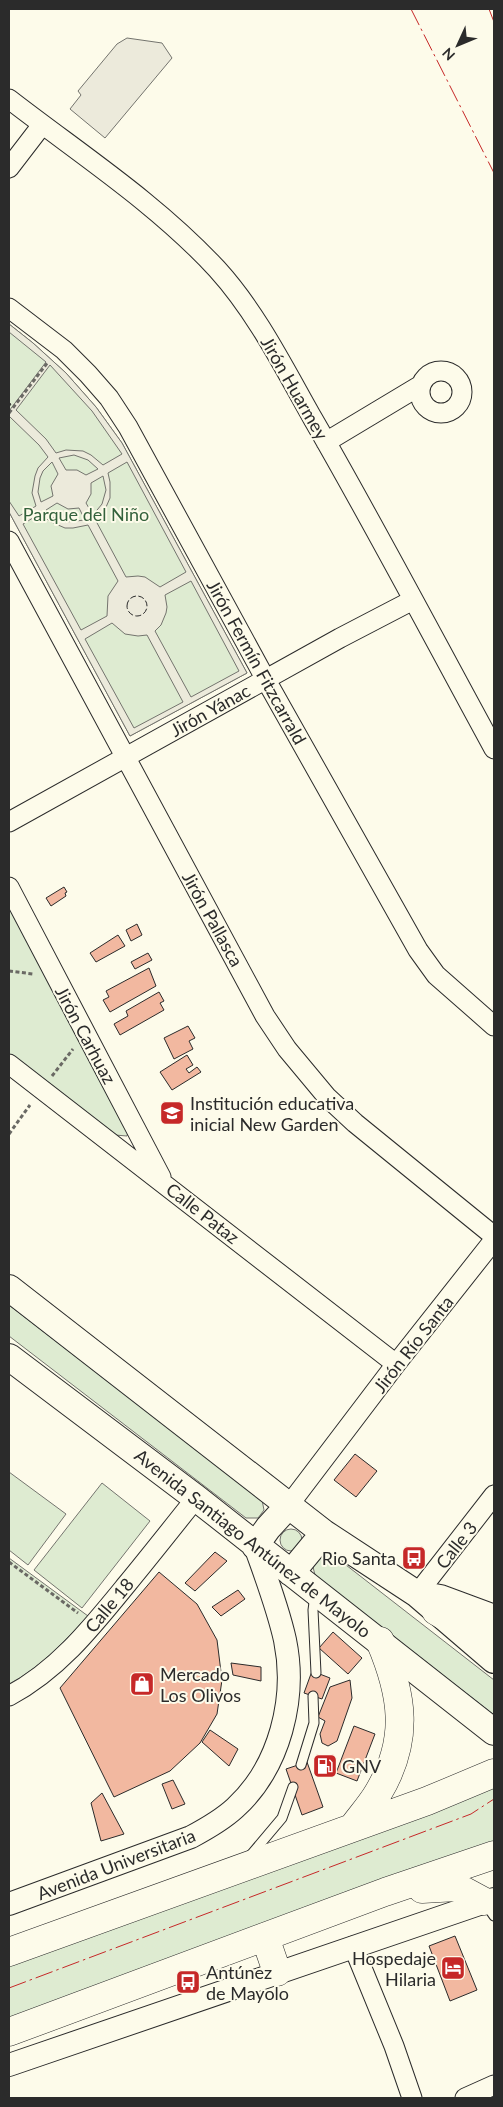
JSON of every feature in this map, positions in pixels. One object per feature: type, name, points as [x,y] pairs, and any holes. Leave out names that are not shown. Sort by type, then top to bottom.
[{"type":"main road","points":[[9,1288],[324,1533],[427,1603],[494,1644]]},
{"type":"main road","name":"Avenida Santiago Antúnez de Mayolo","points":[[9,1357],[196,1498],[494,1732]]},
{"type":"main road","points":[[255,1546],[289,1505]]},
{"type":"main road","points":[[291,1573],[324,1533]]},
{"type":"main road","points":[[427,1603],[440,1598],[494,1618]]},
{"type":"main road","points":[[427,1603],[494,1660]]},
{"type":"main road","points":[[354,1827],[378,1794],[393,1762],[399,1740],[401,1713],[390,1664],[380,1641]]},
{"type":"main road","points":[[9,1952],[427,1801],[494,1773]]},
{"type":"main road","points":[[9,2032],[385,1892],[494,1855]]},
{"type":"main road","points":[[385,1892],[457,1887],[490,1905]]},
{"type":"main road","points":[[265,1937],[277,1972]]},
{"type":"street","name":"Jirón Huarmey","points":[[9,99],[150,205],[218,270],[239,295],[258,323],[326,442],[494,750]]},
{"type":"street","points":[[9,168],[42,125]]},
{"type":"street","name":"Jirón Fermín Fitzcarrald","points":[[9,308],[60,347],[109,398],[128,427],[266,680],[418,950],[436,975],[494,1026]]},
{"type":"street","points":[[326,442],[420,385]]},
{"type":"street","name":"Jirón Pallasca","points":[[9,541],[265,1016],[287,1049],[326,1097],[355,1123],[494,1236]]},
{"type":"street","name":"Jirón Yánac","points":[[9,822],[412,600]]},
{"type":"street","name":"Jirón Carhuaz","points":[[9,887],[164,1182]]},
{"type":"street","name":"Calle Pataz","points":[[9,1064],[164,1182],[396,1364]]},
{"type":"street","name":"Jirón Río Santa","points":[[289,1505],[396,1364],[494,1240]]},
{"type":"street","name":"Calle 3","points":[[427,1603],[494,1495]]},
{"type":"street","name":"Calle 18","points":[[9,1696],[30,1685],[60,1660],[94,1625],[196,1498]]},
{"type":"street","name":"Avenida Universitaria","points":[[9,1904],[191,1837],[216,1823],[235,1808],[254,1788],[268,1765],[286,1716],[289,1681],[286,1642],[279,1615],[255,1546]]},
{"type":"street","points":[[9,2064],[353,1946],[490,1905]]},
{"type":"street","points":[[353,1946],[394,2046],[412,2098]]},
{"type":"street","points":[[465,2098],[494,2085]]},
{"type":"lane","points":[[316,1592],[313,1610],[316,1673]]},
{"type":"lane","points":[[301,1764],[314,1723],[313,1696]]},
{"type":"lane","points":[[240,1869],[282,1818],[293,1787]]},
{"type":"path","points":[[9,413],[60,347]]},
{"type":"path","points":[[9,1134],[73,1048]]},
{"type":"path","points":[[9,1562],[94,1625]]},
{"type":"green space","name":"Parque del Niño","points":[[9,324],[66,373],[96,407],[122,443],[247,673],[130,736],[9,512]]},
{"type":"green space","points":[[9,905],[129,1127],[127,1136],[115,1135],[9,1054]]},
{"type":"green space","points":[[9,1305],[262,1500],[264,1510],[258,1518],[246,1518],[9,1336]]},
{"type":"green space","points":[[9,1472],[66,1514],[28,1565],[9,1550]]},
{"type":"green space","points":[[102,1483],[150,1521],[82,1608],[34,1570]]},
{"type":"green space","points":[[287,1529],[295,1529],[302,1536],[302,1544],[295,1551],[287,1551],[280,1544],[280,1536]]},
{"type":"green space","points":[[328,1551],[494,1680],[494,1715],[315,1575],[313,1567],[318,1559]]},
{"type":"green space","points":[[9,1558],[88,1616],[61,1645],[31,1670],[9,1684]]},
{"type":"green space","points":[[494,1786],[494,1842],[9,2019],[9,1963]]},
{"type":"shaded area","points":[[127,38],[162,43],[172,58],[105,138],[70,109],[81,95],[78,91],[117,44]]},
{"type":"shaded area","points":[[9,324],[66,373],[96,407],[122,443],[247,673],[130,736],[9,512],[9,501],[19,516],[36,506],[32,493],[35,476],[38,468],[48,457],[39,445],[9,418],[9,411],[46,362],[9,332]],"holes":[[[50,365],[92,411],[122,454],[103,465],[83,451],[66,450],[56,453],[46,439],[16,410]],[[74,455],[88,460],[98,469],[86,475],[77,470],[66,470],[59,458]],[[52,462],[58,474],[51,486],[53,496],[41,502],[38,492],[43,471]],[[127,462],[186,572],[160,587],[145,577],[126,577],[96,521],[103,514],[110,498],[108,473]],[[103,476],[106,490],[102,504],[93,515],[86,503],[91,494],[91,483]],[[57,503],[68,509],[79,508],[85,520],[66,522],[52,517],[46,510]],[[41,513],[49,521],[65,528],[88,525],[118,581],[108,596],[107,616],[81,630],[23,524]],[[191,581],[239,671],[191,697],[155,631],[161,625],[166,613],[165,595]],[[112,623],[125,634],[147,635],[183,702],[134,728],[85,639]]]},
{"type":"building","points":[[64,887],[67,892],[65,893],[66,896],[51,906],[46,898]]},
{"type":"building","points":[[137,924],[142,935],[131,941],[126,930]]},
{"type":"building","points":[[118,935],[125,946],[96,962],[90,953]]},
{"type":"building","points":[[148,953],[152,960],[135,969],[131,962]]},
{"type":"building","points":[[149,968],[156,986],[110,1012],[103,1000],[109,997],[106,991]]},
{"type":"building","points":[[159,992],[164,1001],[160,1003],[164,1010],[120,1035],[114,1024],[128,1016],[126,1011]]},
{"type":"building","points":[[188,1026],[195,1038],[189,1041],[193,1049],[174,1059],[164,1038]]},
{"type":"building","points":[[187,1055],[193,1065],[186,1069],[189,1073],[197,1067],[201,1072],[172,1090],[160,1072]]},
{"type":"building","points":[[355,1454],[377,1471],[356,1497],[334,1480]]},
{"type":"building","points":[[215,1552],[227,1561],[195,1591],[185,1583]]},
{"type":"building","name":"Mercado Los Olivos","points":[[159,1572],[197,1604],[217,1640],[222,1680],[217,1714],[200,1743],[170,1771],[114,1797],[60,1688]]},
{"type":"building","points":[[238,1590],[245,1599],[221,1616],[212,1607]]},
{"type":"building","points":[[333,1632],[362,1658],[348,1674],[319,1648]]},
{"type":"building","points":[[231,1663],[261,1667],[261,1681],[233,1675]]},
{"type":"building","points":[[312,1671],[330,1678],[322,1699],[304,1693]]},
{"type":"building","points":[[350,1680],[352,1698],[337,1741],[328,1746],[322,1743],[320,1734],[325,1721],[318,1717],[330,1687]]},
{"type":"building","points":[[354,1726],[375,1734],[357,1781],[336,1773]]},
{"type":"building","points":[[210,1730],[238,1749],[229,1766],[202,1742]]},
{"type":"building","points":[[307,1762],[323,1807],[302,1815],[286,1769]]},
{"type":"building","points":[[173,1780],[185,1804],[172,1809],[162,1784]]},
{"type":"building","points":[[102,1793],[124,1834],[101,1841],[91,1803]]},
{"type":"building","name":"Hospedaje Hilaria","points":[[455,1936],[477,1990],[450,2001],[429,1946]]},
{"type":"fence","points":[[9,403],[11,404],[9,407]]},
{"type":"fence","points":[[137,596],[144,599],[147,606],[144,613],[137,616],[130,613],[127,606],[130,599],[137,596]]},
{"type":"power","points":[[411,9],[494,173]]},
{"type":"power","points":[[489,9],[494,22]]},
{"type":"power","points":[[9,1988],[471,1814],[494,1799]]},
{"type":"place","name":"Institución educativa inicial New Garden","points":[[172,1113]]},
{"type":"place","name":"Rio Santa","points":[[414,1558]]},
{"type":"place","name":"Mercado Los Olivos","points":[[142,1684]]},
{"type":"place","name":"GNV","points":[[325,1766]]},
{"type":"place","name":"Hospedaje Hilaria","points":[[453,1968]]},
{"type":"place","name":"Antúnez de Mayolo","points":[[188,1982]]}]
